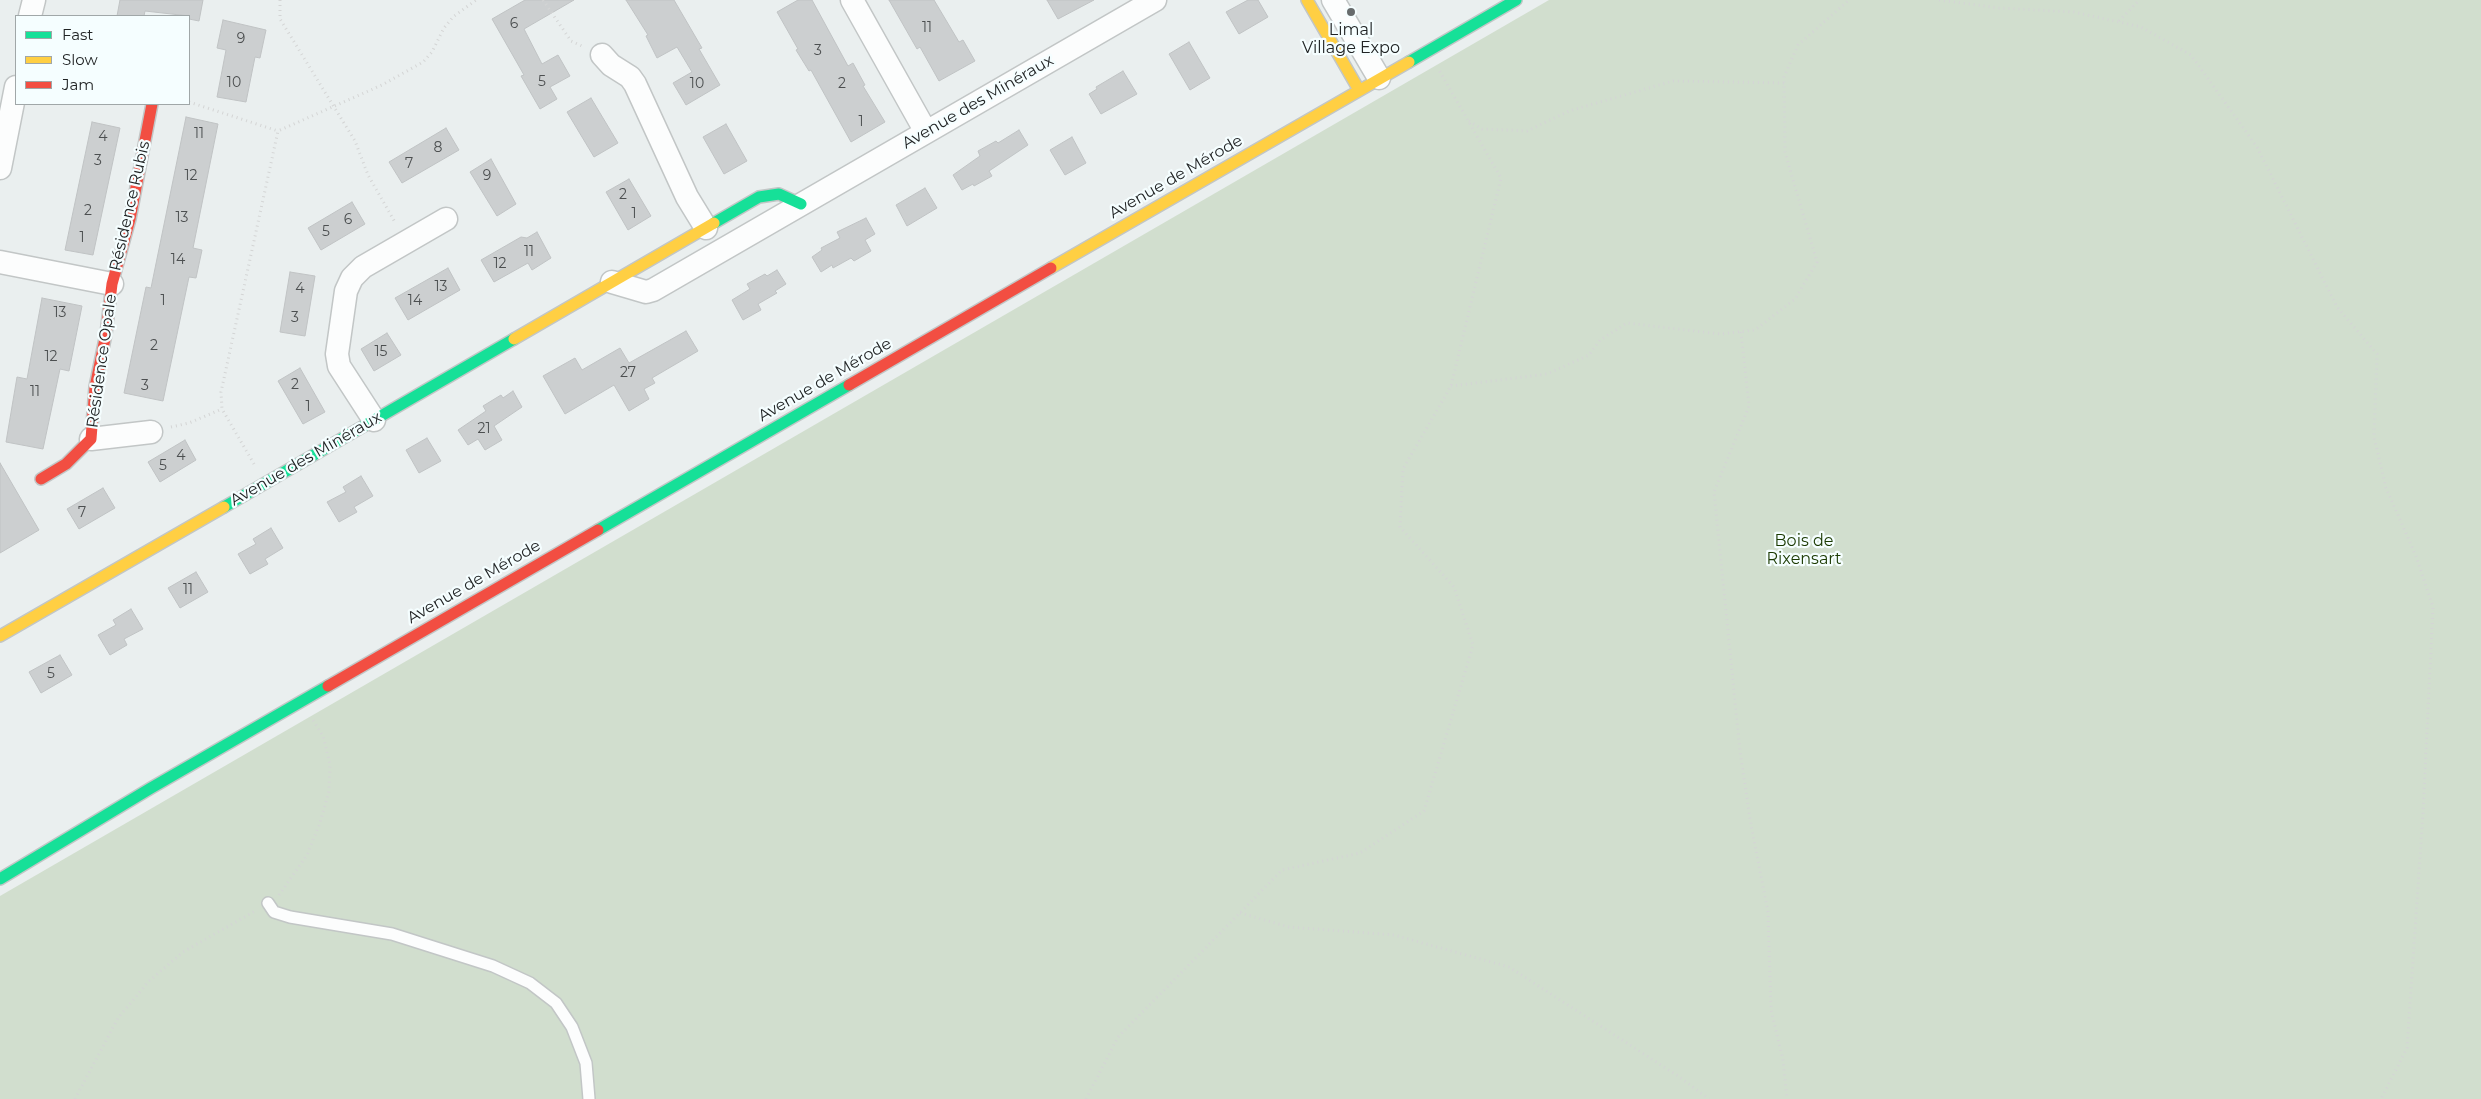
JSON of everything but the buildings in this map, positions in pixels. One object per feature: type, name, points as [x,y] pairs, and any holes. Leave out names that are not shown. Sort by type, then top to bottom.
[{"type":"street","points":[[30,15],[34,0]]},
{"type":"street","points":[[852,0],[926,132]]},
{"type":"street","name":"Avenue des Minéraux","points":[[612,282],[646,292],[654,290],[926,132],[1131,6],[1154,0]]},
{"type":"street","points":[[1307,0],[1359,90]]},
{"type":"street","points":[[1332,0],[1379,78]]},
{"type":"street","name":"Avenue de Mérode","points":[[0,879],[150,788],[1516,0]]},
{"type":"street","points":[[602,55],[611,65],[630,77],[635,84],[679,181],[706,228]]},
{"type":"street","points":[[0,168],[15,92]]},
{"type":"street","name":"Résidence Rubis","points":[[0,262],[112,284],[130,220],[152,105]]},
{"type":"street","name":"Avenue des Minéraux","points":[[0,636],[759,197],[779,194],[801,204]]},
{"type":"street","points":[[374,420],[339,366],[337,354],[346,291],[352,278],[363,267],[446,219]]},
{"type":"street","name":"Résidence Opale","points":[[91,439],[95,387],[106,334],[112,284]]},
{"type":"street","name":"Résidence Opale","points":[[41,478],[66,464],[91,439],[151,432]]},
{"type":"street","name":"Avenue de Mérode","points":[[75,820],[150,788]]},
{"type":"lane","points":[[268,903],[274,912],[290,917],[392,934],[492,966],[530,983],[556,1003],[572,1027],[586,1063],[589,1099]]},
{"type":"path","points":[[280,0],[280,19],[335,106],[361,152],[368,175],[389,209],[405,243]]},
{"type":"path","points":[[190,102],[278,131],[382,85],[422,62],[432,52],[449,22],[476,0]]},
{"type":"path","points":[[543,0],[571,41],[602,55]]},
{"type":"path","points":[[1451,386],[1547,374],[1589,355],[1600,340],[1627,323],[1720,334],[1755,330],[1795,299],[1817,262],[1785,152],[1784,77],[1798,44],[1849,0]]},
{"type":"path","points":[[1939,0],[1999,8],[2074,12],[2141,27],[2191,55],[2257,147],[2337,306],[2377,354],[2374,437],[2386,488],[2416,556],[2433,607],[2423,813],[2406,1048],[2381,1099]]},
{"type":"path","points":[[2118,22],[2139,0]]},
{"type":"path","points":[[1086,1099],[1118,1037],[1282,870],[1360,853],[1424,811],[1472,645],[1454,587],[1400,527],[1403,469],[1451,386],[1501,178],[1427,51]]},
{"type":"path","points":[[1468,121],[1482,129],[1527,131],[1569,110],[1673,81],[1784,83]]},
{"type":"path","points":[[265,484],[222,409],[221,392],[278,131]]},
{"type":"path","points":[[1741,332],[1749,406],[1714,492],[1740,751],[1751,825],[1768,912],[1771,1010],[1783,1060],[1787,1099]]},
{"type":"path","points":[[151,432],[189,422],[222,409]]},
{"type":"path","points":[[75,1099],[118,1018],[149,981],[184,952],[268,903],[291,880],[307,855],[329,792],[330,764],[323,736],[302,700]]},
{"type":"path","points":[[1240,912],[1289,927],[1394,936],[1509,967],[1678,1076],[1709,1099]]},
{"type":"green space","name":"Bois de Rixensart","points":[[1549,0],[2481,0],[2481,1099],[0,1099],[0,896]]},
{"type":"traffic: fast","points":[[1409,62],[1516,0]]},
{"type":"traffic: fast","points":[[714,223],[759,197],[779,194],[801,204]]},
{"type":"traffic: fast","points":[[224,507],[514,339]]},
{"type":"traffic: fast","points":[[598,530],[849,385]]},
{"type":"traffic: fast","points":[[0,879],[151,788],[328,686]]},
{"type":"traffic: slow","points":[[1307,0],[1359,90]]},
{"type":"traffic: slow","points":[[1051,268],[1409,62]]},
{"type":"traffic: slow","points":[[514,339],[714,223]]},
{"type":"traffic: slow","points":[[0,636],[224,507]]},
{"type":"traffic: jam","points":[[41,479],[66,464],[91,439],[95,387],[106,334],[112,284],[130,219],[152,105]]},
{"type":"traffic: jam","points":[[849,385],[1051,268]]},
{"type":"traffic: jam","points":[[328,686],[598,530]]},
{"type":"place","name":"Limal Village Expo","points":[[1351,12]]}]
